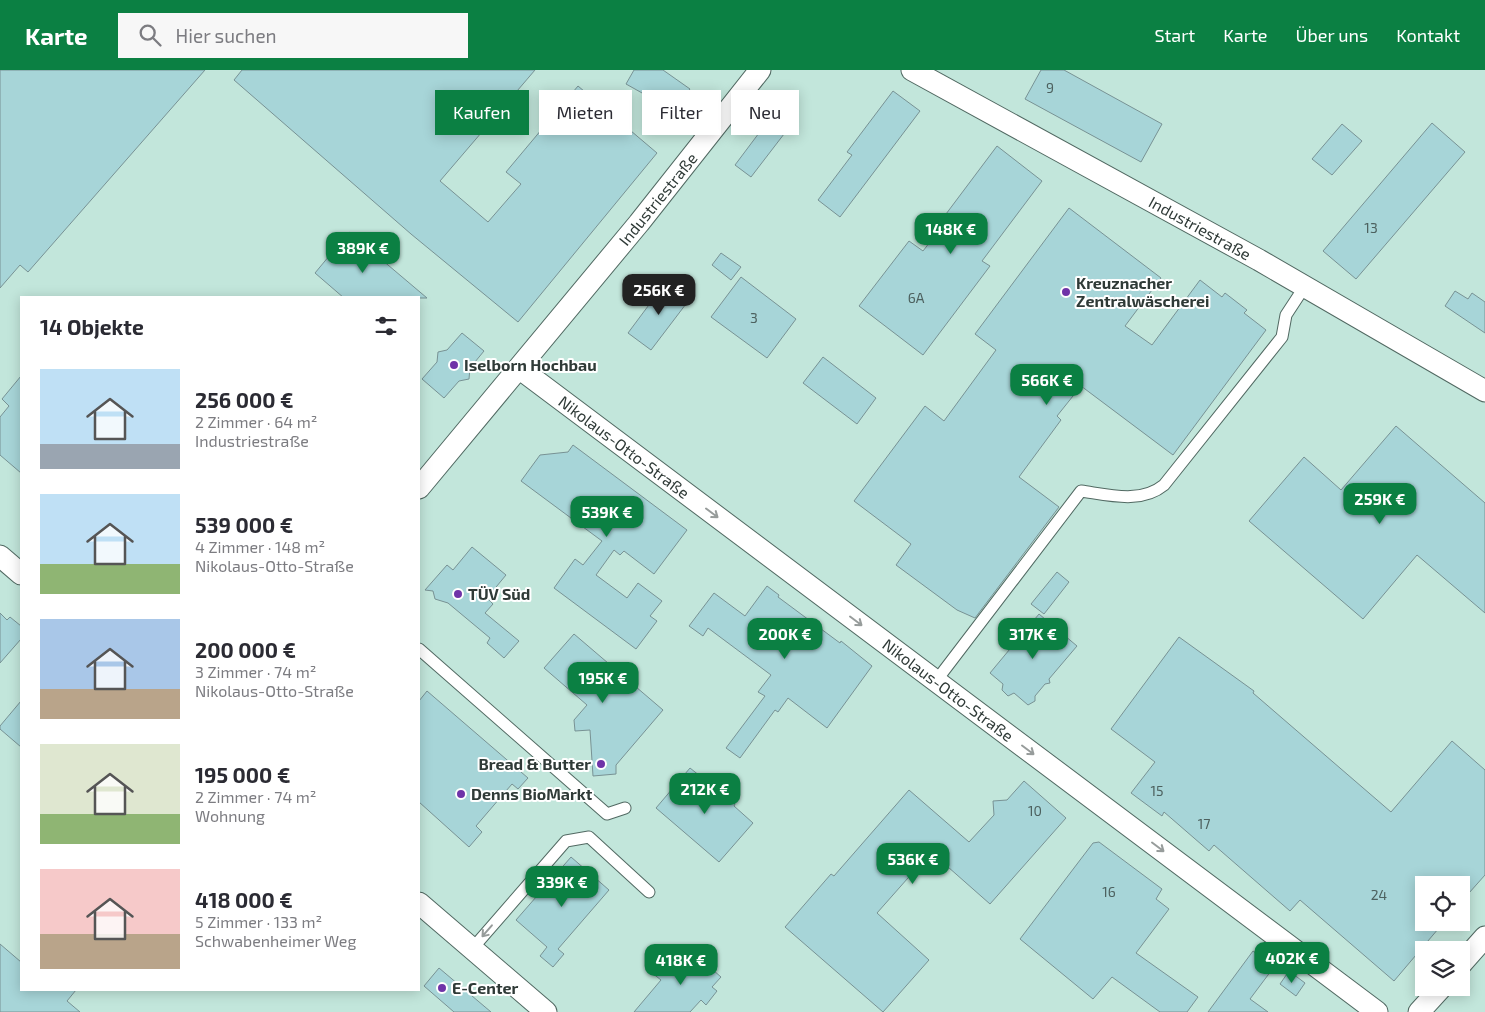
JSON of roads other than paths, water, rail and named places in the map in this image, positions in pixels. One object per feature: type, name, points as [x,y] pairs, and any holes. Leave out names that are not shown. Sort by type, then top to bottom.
[{"type":"street","name":"Industriestraße","points":[[420,487],[639,223],[760,70]]},
{"type":"street","name":"Industriestraße","points":[[912,70],[1305,286],[1485,391]]},
{"type":"street","name":"Nikolaus-Otto-Straße","points":[[519,368],[1377,1012]]},
{"type":"street","points":[[0,556],[20,573]]},
{"type":"street","points":[[420,905],[546,1012]]},
{"type":"street","points":[[1470,954],[1485,937]]},
{"type":"street","points":[[1420,1012],[1434,996]]},
{"type":"lane","points":[[936,681],[1081,491],[1141,497],[1154,493],[1164,485],[1282,337],[1286,316],[1305,286]]},
{"type":"lane","points":[[420,650],[607,814],[625,808]]},
{"type":"lane","points":[[472,949],[566,841],[589,837],[649,892]]},
{"type":"place","name":"Kreuznacher Zentralwäscherei","points":[[1066,292]]},
{"type":"place","name":"Iselborn Hochbau","points":[[454,365]]},
{"type":"place","name":"TÜV Süd","points":[[458,594]]},
{"type":"place","name":"Bread & Butter","points":[[601,764]]},
{"type":"place","name":"Denns BioMarkt","points":[[461,794]]},
{"type":"place","name":"E-Center","points":[[442,988]]}]
